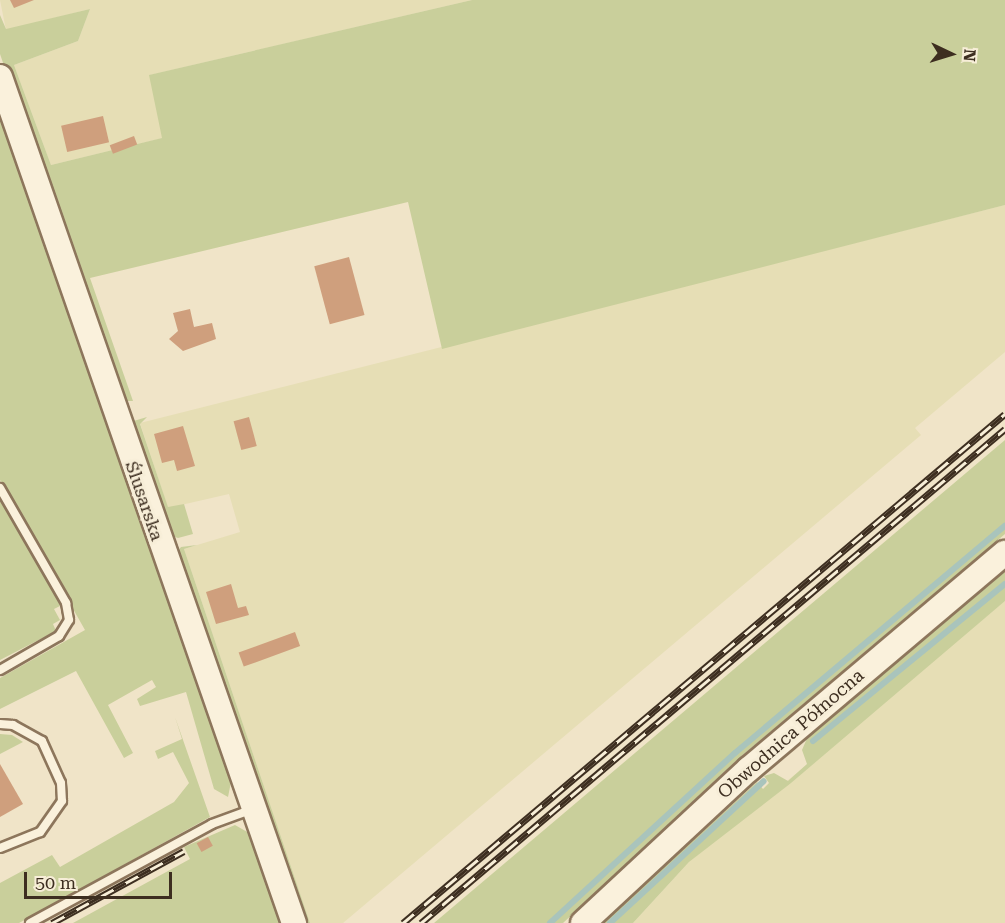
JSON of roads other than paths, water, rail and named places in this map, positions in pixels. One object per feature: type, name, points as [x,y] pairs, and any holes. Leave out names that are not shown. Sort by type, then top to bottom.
[{"type":"street","name":"Ślusarska","points":[[0,77],[294,923]]},
{"type":"street","name":"Obwodnica Północna","points":[[583,923],[749,769],[1005,553]]},
{"type":"lane","points":[[0,488],[66,603],[69,620],[59,636],[0,670]]},
{"type":"lane","points":[[0,724],[14,725],[42,741],[61,783],[62,801],[40,832],[0,848]]},
{"type":"lane","points":[[30,923],[212,824],[253,809]]},
{"type":"waterway","points":[[550,923],[735,753],[1005,526]]},
{"type":"waterway","points":[[813,741],[1005,584]]},
{"type":"waterway","points":[[610,923],[764,781]]},
{"type":"railway","points":[[403,923],[1005,414]]},
{"type":"railway","points":[[421,923],[1005,429]]},
{"type":"railway","points":[[52,923],[184,851]]}]
